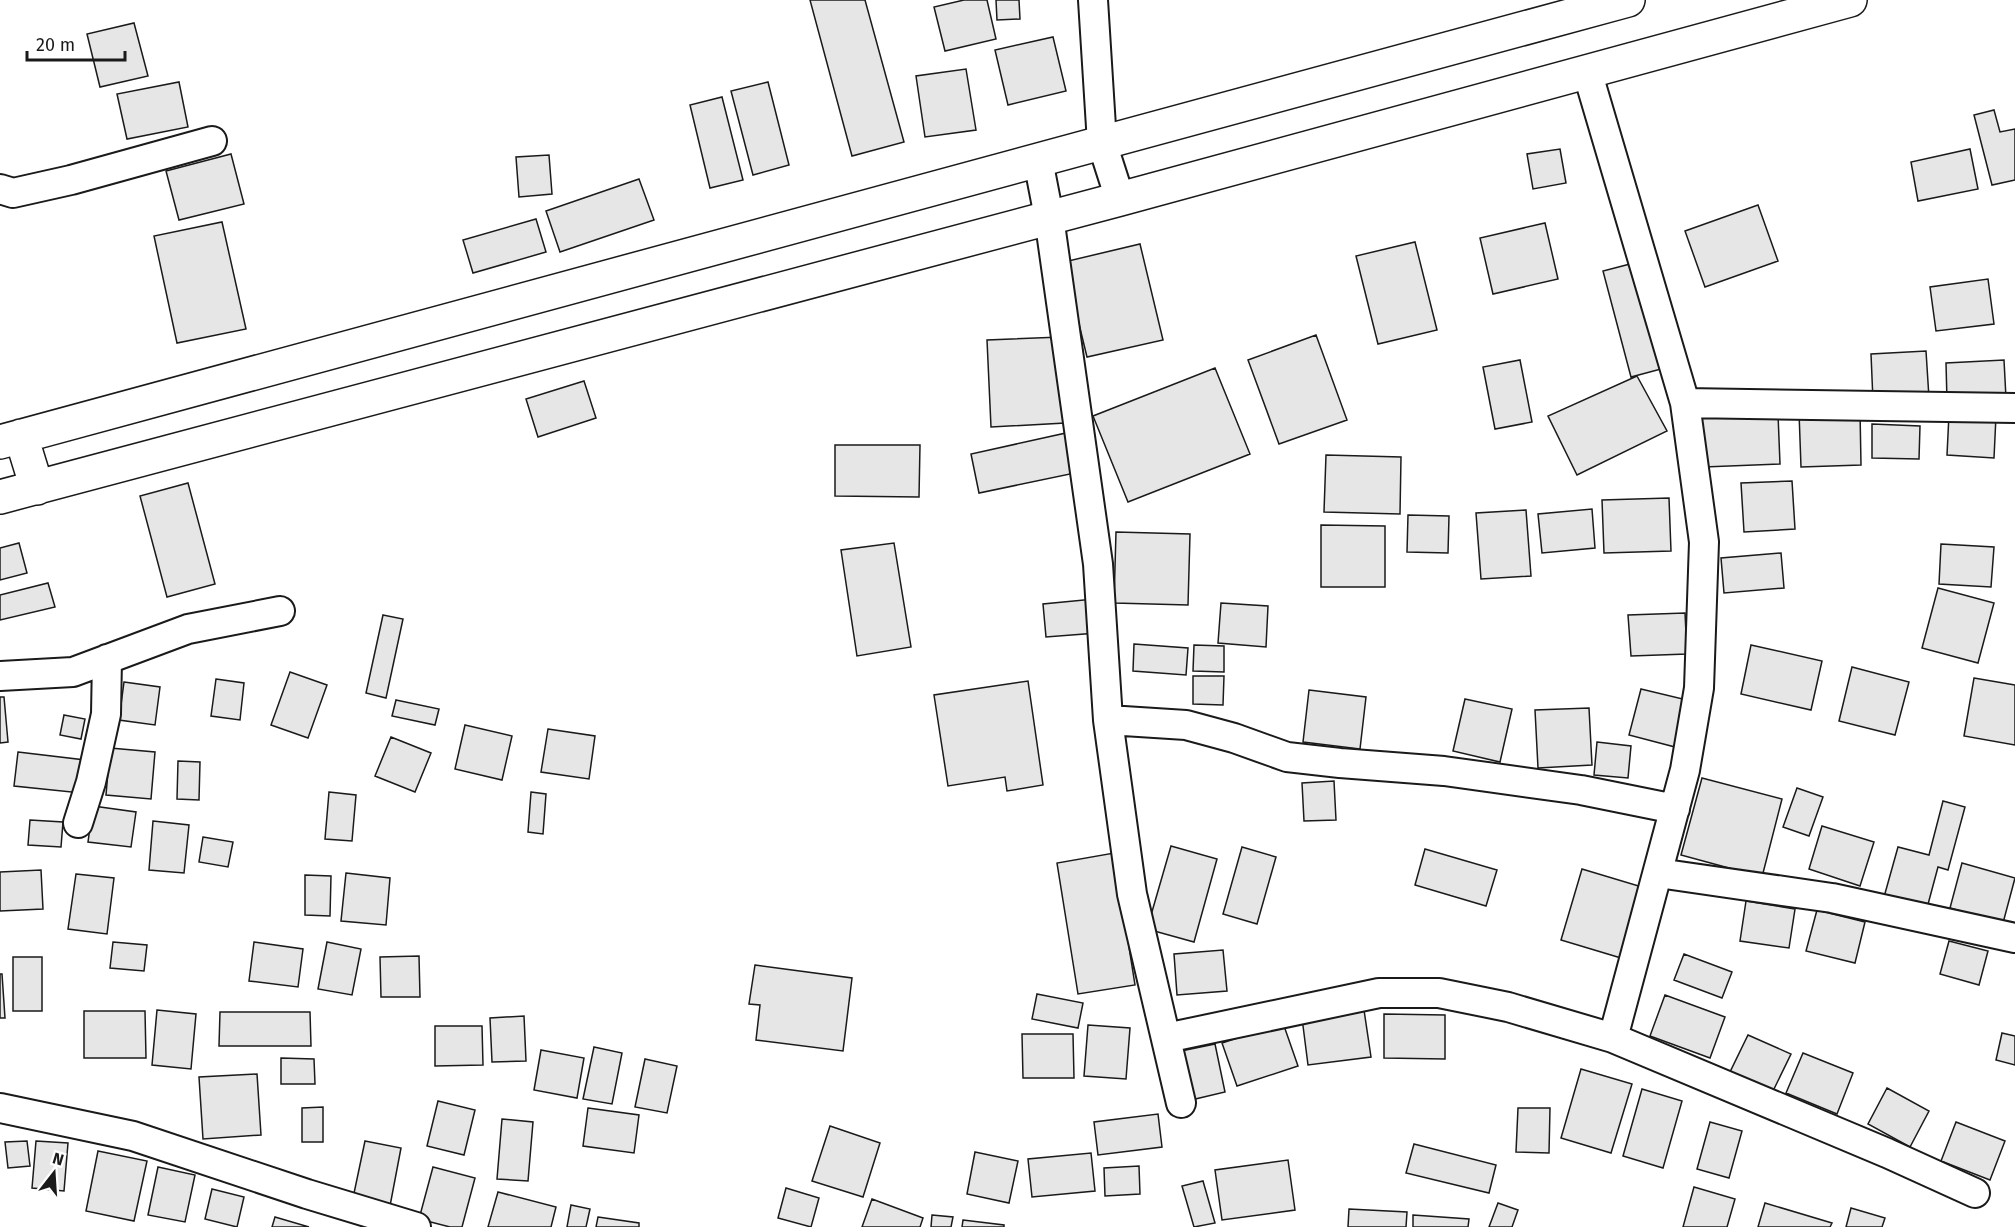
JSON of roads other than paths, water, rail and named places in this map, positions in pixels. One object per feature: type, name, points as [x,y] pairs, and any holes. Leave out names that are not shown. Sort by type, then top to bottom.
[{"type":"main road","points":[[37,488],[11,439],[1628,0]]},
{"type":"main road","points":[[0,497],[1120,199],[1850,0]]},
{"type":"street","points":[[1093,0],[1102,144],[1120,199]]},
{"type":"street","points":[[1587,71],[1685,403],[1704,542],[1699,688],[1685,770],[1613,1038]]},
{"type":"street","points":[[0,189],[13,193],[71,180],[212,141]]},
{"type":"street","points":[[1038,160],[1049,217],[1098,564],[1108,720],[1131,894],[1181,1103]]},
{"type":"street","points":[[1685,403],[2015,408]]},
{"type":"street","points":[[0,676],[73,672],[188,629],[280,611]]},
{"type":"street","points":[[78,823],[91,782],[106,714],[107,659]]},
{"type":"street","points":[[1108,720],[1186,725],[1234,738],[1287,757],[1444,771],[1581,790],[1675,809]]},
{"type":"street","points":[[1658,873],[1832,898],[2015,938]]},
{"type":"street","points":[[1166,1038],[1379,993],[1439,993],[1508,1007],[1613,1038],[1887,1153],[1975,1193]]},
{"type":"street","points":[[0,1108],[133,1136],[400,1225]]}]
